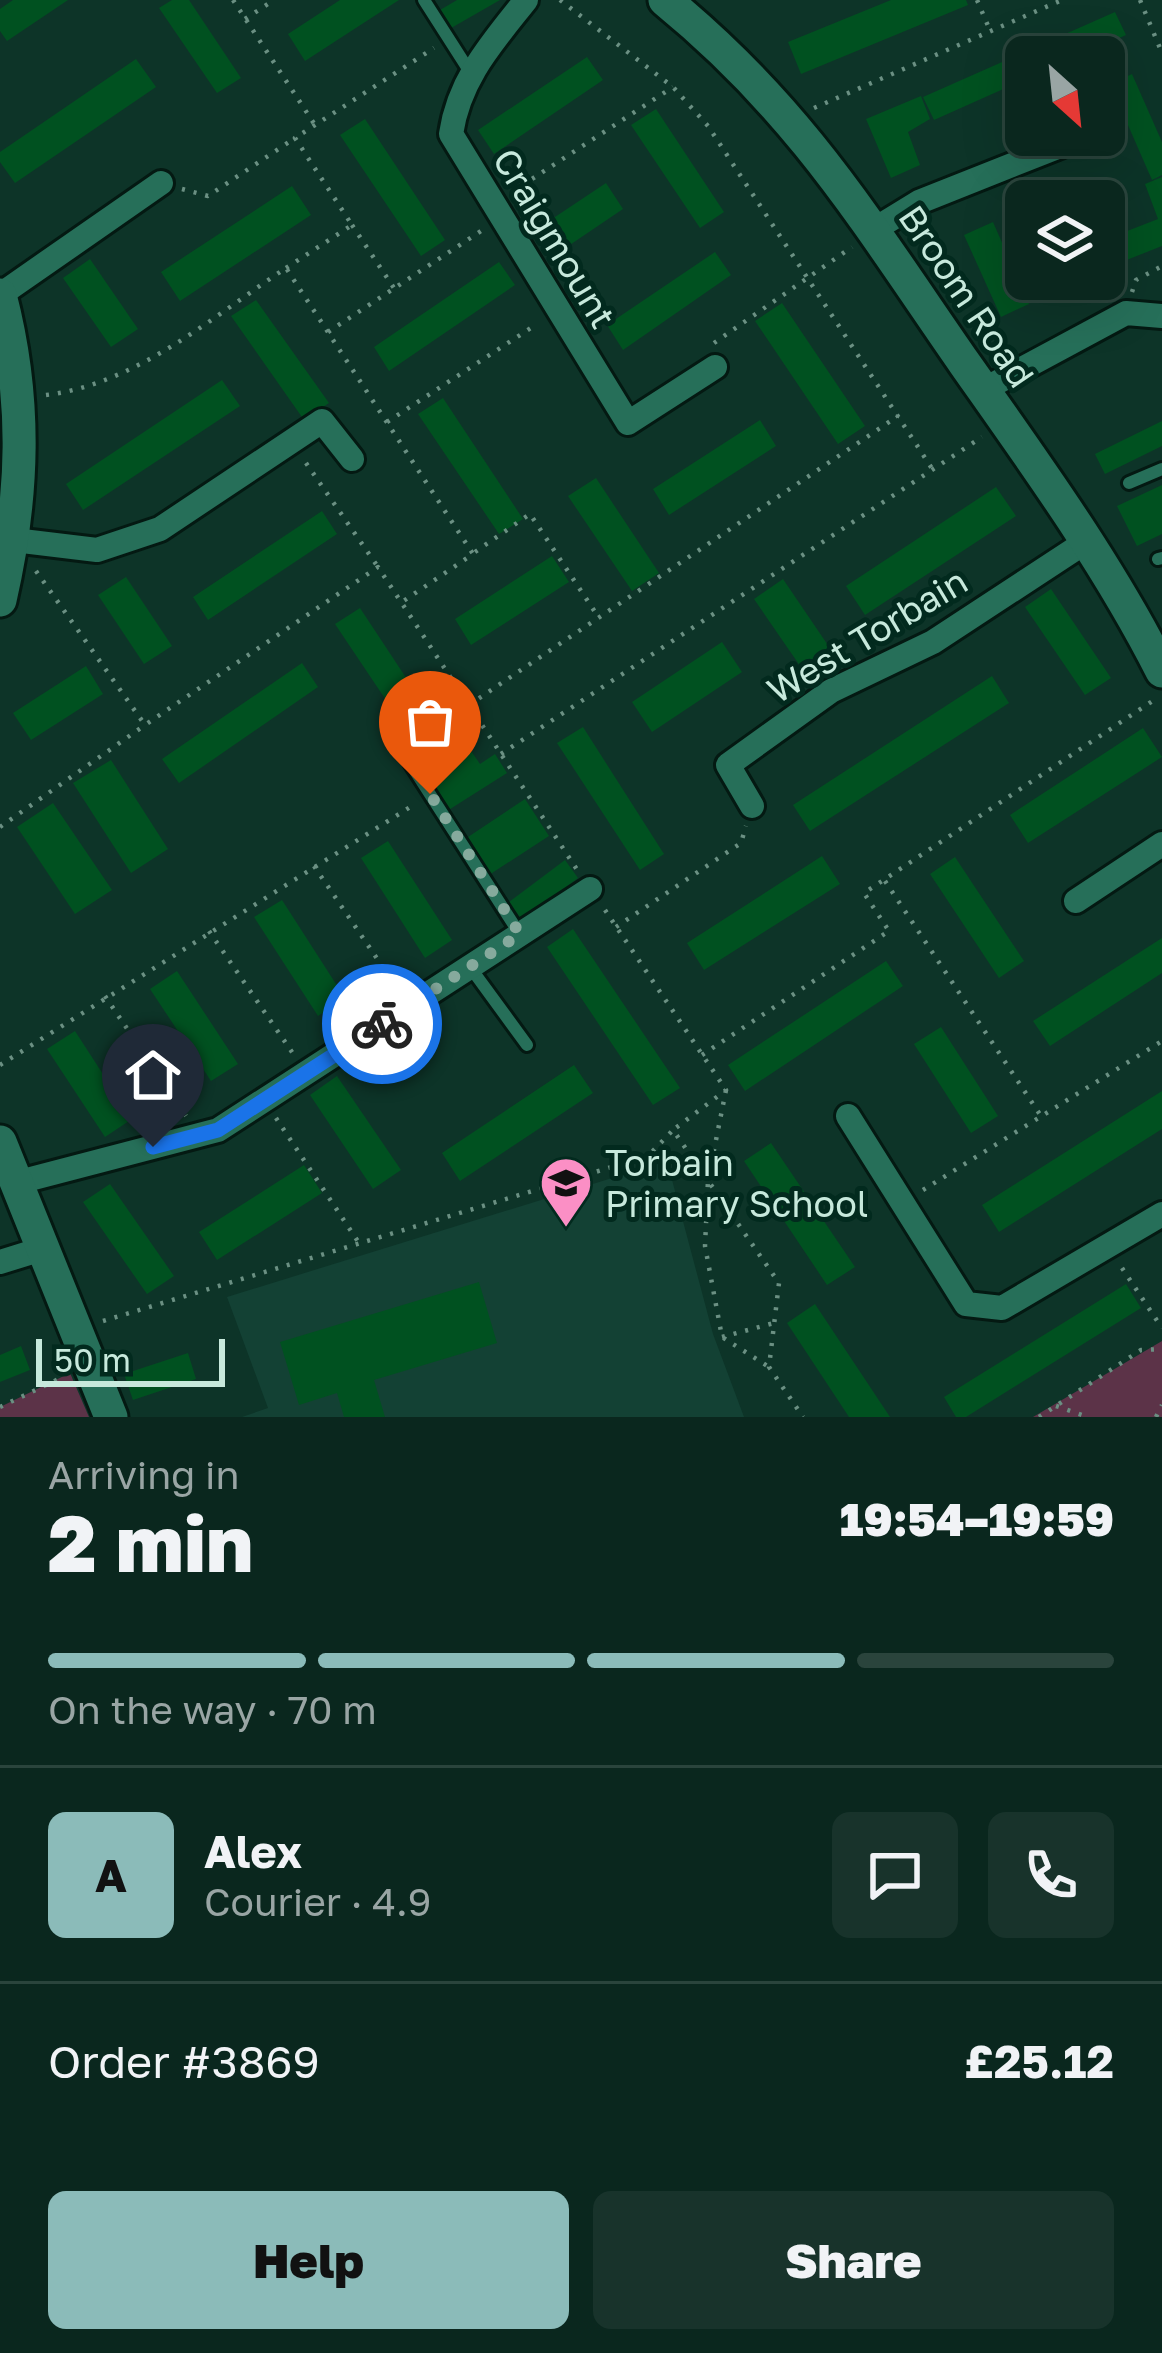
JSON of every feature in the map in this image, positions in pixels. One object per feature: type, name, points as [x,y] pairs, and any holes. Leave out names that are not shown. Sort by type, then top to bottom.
[{"type":"street","name":"Craigmount","points":[[526,0],[470,72],[456,100],[451,134],[628,423],[715,367]]},
{"type":"street","name":"Broom Road","points":[[665,0],[713,39],[791,118],[875,229],[1084,542],[1152,629],[1162,671]]},
{"type":"street","points":[[875,229],[920,202],[1035,156]]},
{"type":"street","points":[[0,600],[14,540],[23,438],[0,295],[161,183]]},
{"type":"street","points":[[983,390],[1126,314],[1162,316]]},
{"type":"street","points":[[14,540],[97,550],[160,530],[322,422],[352,459]]},
{"type":"street","name":"West Torbain","points":[[752,806],[728,766],[831,691],[933,642],[1084,542]]},
{"type":"street","points":[[1076,901],[1162,844]]},
{"type":"street","points":[[15,1183],[218,1130],[590,889]]},
{"type":"street","points":[[848,1116],[966,1304],[1002,1308],[1162,1214]]},
{"type":"street","points":[[0,1142],[111,1417]]},
{"type":"street","points":[[0,1262],[42,1249]]},
{"type":"lane","points":[[424,0],[470,72]]},
{"type":"lane","points":[[1129,483],[1162,469]]},
{"type":"lane","points":[[452,736],[410,764],[520,934]]},
{"type":"lane","points":[[470,967],[527,1045]]},
{"type":"path","points":[[233,0],[315,125]]},
{"type":"path","points":[[245,19],[274,0]]},
{"type":"path","points":[[560,0],[673,87],[708,126],[933,470]]},
{"type":"path","points":[[977,0],[990,30]]},
{"type":"path","points":[[791,118],[1062,0]]},
{"type":"path","points":[[1140,0],[1162,53]]},
{"type":"path","points":[[161,183],[208,196],[448,38]]},
{"type":"path","points":[[328,332],[673,87]]},
{"type":"path","points":[[296,138],[394,288]]},
{"type":"path","points":[[20,397],[68,392],[119,376],[352,225]]},
{"type":"path","points":[[715,367],[714,342],[809,280],[875,229]]},
{"type":"path","points":[[1126,314],[1136,280],[1162,266]]},
{"type":"path","points":[[286,268],[473,554]]},
{"type":"path","points":[[387,422],[557,311]]},
{"type":"path","points":[[469,705],[898,416]]},
{"type":"path","points":[[500,754],[1005,422]]},
{"type":"path","points":[[291,442],[378,567]]},
{"type":"path","points":[[402,602],[530,514],[598,618]]},
{"type":"path","points":[[702,1055],[889,931],[864,893],[1162,695]]},
{"type":"path","points":[[0,827],[145,725]]},
{"type":"path","points":[[0,1065],[430,794]]},
{"type":"path","points":[[616,927],[741,843],[752,806]]},
{"type":"path","points":[[314,866],[409,1006]]},
{"type":"path","points":[[884,880],[1041,1116]]},
{"type":"path","points":[[209,931],[307,1073]]},
{"type":"path","points":[[105,996],[199,1135]]},
{"type":"path","points":[[902,1203],[1162,1041]]},
{"type":"path","points":[[726,1090],[709,1180],[704,1246],[722,1337],[769,1367],[802,1417]]},
{"type":"path","points":[[264,1100],[359,1243]]},
{"type":"path","points":[[74,1330],[648,1156],[674,1130],[779,1283],[769,1367]]},
{"type":"path","points":[[1106,1244],[1162,1328]]},
{"type":"path","points":[[722,1337],[774,1323]]},
{"type":"path","points":[[1039,1417],[1142,1350],[1162,1349]]},
{"type":"path","points":[[0,1407],[89,1364]]},
{"type":"path","points":[[1156,1417],[1162,1405]]},
{"type":"path","points":[[1056,1406],[1088,1417]]},
{"type":"shaded area","name":"Torbain Primary School","points":[[667,1161],[713,1334],[744,1417],[242,1417],[268,1408],[227,1297]]},
{"type":"shaded area","points":[[1162,1341],[1162,1417],[1033,1417]]},
{"type":"shaded area","points":[[70,1373],[89,1417],[0,1417],[0,1407]]},
{"type":"building","points":[[13,0],[68,0],[7,41],[0,31],[0,9]]},
{"type":"building","points":[[172,0],[189,0],[241,78],[217,93],[159,8]]},
{"type":"building","points":[[340,0],[399,0],[305,61],[288,34]]},
{"type":"building","points":[[457,0],[500,0],[446,31],[435,13]]},
{"type":"building","points":[[891,0],[966,0],[968,5],[801,74],[788,42]]},
{"type":"building","points":[[1115,12],[1126,35],[1124,36],[1061,36]]},
{"type":"building","points":[[587,57],[603,80],[494,154],[478,130]]},
{"type":"building","points":[[136,59],[156,87],[15,183],[0,162],[0,152]]},
{"type":"building","points":[[1005,61],[1005,88],[934,120],[923,97]]},
{"type":"building","points":[[1132,74],[1162,142],[1162,175],[1152,180],[1125,118],[1125,77]]},
{"type":"building","points":[[921,96],[930,119],[908,132],[920,165],[891,178],[866,119]]},
{"type":"building","points":[[656,109],[724,212],[700,228],[631,125]]},
{"type":"building","points":[[365,119],[445,240],[421,256],[340,135]]},
{"type":"building","points":[[1162,177],[1162,246],[1125,261],[1125,232],[1158,219],[1145,184]]},
{"type":"building","points":[[606,183],[623,209],[552,257],[534,231]]},
{"type":"building","points":[[292,186],[311,215],[180,301],[161,272]]},
{"type":"building","points":[[993,222],[1005,249],[1005,300],[1027,300],[1029,304],[1001,317],[964,235]]},
{"type":"building","points":[[715,252],[731,275],[623,350],[607,325]]},
{"type":"building","points":[[90,259],[138,329],[111,347],[63,278]]},
{"type":"building","points":[[499,262],[515,285],[389,371],[374,347]]},
{"type":"building","points":[[256,300],[329,403],[304,420],[231,316]]},
{"type":"building","points":[[782,303],[865,426],[838,444],[755,321]]},
{"type":"building","points":[[222,380],[240,406],[83,510],[66,484]]},
{"type":"building","points":[[443,398],[523,519],[499,534],[418,414]]},
{"type":"building","points":[[760,420],[776,446],[669,515],[653,489]]},
{"type":"building","points":[[1162,421],[1162,446],[1105,474],[1095,454]]},
{"type":"building","points":[[596,478],[659,573],[632,591],[568,496]]},
{"type":"building","points":[[1162,485],[1162,534],[1137,546],[1117,506]]},
{"type":"building","points":[[996,487],[1016,516],[865,615],[846,586]]},
{"type":"building","points":[[322,511],[337,534],[208,620],[193,597]]},
{"type":"building","points":[[552,556],[569,582],[471,645],[455,619]]},
{"type":"building","points":[[126,577],[172,646],[144,664],[98,595]]},
{"type":"building","points":[[783,579],[838,660],[809,679],[754,599]]},
{"type":"building","points":[[1051,589],[1111,678],[1085,695],[1025,607]]},
{"type":"building","points":[[360,608],[428,711],[404,727],[335,624]]},
{"type":"building","points":[[722,642],[742,672],[652,732],[632,702]]},
{"type":"building","points":[[302,663],[318,687],[179,783],[162,759]]},
{"type":"building","points":[[86,666],[103,694],[31,740],[13,713]]},
{"type":"building","points":[[992,676],[1009,703],[810,831],[793,805]]},
{"type":"building","points":[[583,727],[664,854],[640,870],[557,743]]},
{"type":"building","points":[[1143,728],[1162,757],[1028,843],[1010,815]]},
{"type":"building","points":[[469,748],[480,764],[495,754],[507,773],[447,811],[425,776]]},
{"type":"building","points":[[111,760],[168,849],[131,873],[73,783]]},
{"type":"building","points":[[525,799],[549,836],[489,875],[465,839]]},
{"type":"building","points":[[53,803],[112,890],[75,914],[17,827]]},
{"type":"building","points":[[388,841],[452,940],[425,958],[361,858]]},
{"type":"building","points":[[822,856],[840,884],[704,970],[687,943]]},
{"type":"building","points":[[955,857],[1024,961],[999,978],[930,874]]},
{"type":"building","points":[[565,860],[578,878],[522,920],[509,902]]},
{"type":"building","points":[[282,900],[345,998],[318,1016],[254,917]]},
{"type":"building","points":[[573,929],[680,1088],[653,1105],[547,947]]},
{"type":"building","points":[[1162,938],[1162,973],[1050,1046],[1033,1021]]},
{"type":"building","points":[[886,961],[903,986],[745,1091],[728,1065]]},
{"type":"building","points":[[177,971],[238,1064],[211,1081],[150,989]]},
{"type":"building","points":[[941,1027],[998,1116],[971,1133],[914,1044]]},
{"type":"building","points":[[75,1031],[132,1119],[105,1137],[47,1049]]},
{"type":"building","points":[[574,1065],[593,1093],[460,1181],[442,1153]]},
{"type":"building","points":[[337,1076],[401,1170],[373,1189],[310,1095]]},
{"type":"building","points":[[1162,1091],[1162,1129],[999,1232],[982,1205]]},
{"type":"building","points":[[771,1143],[855,1267],[827,1285],[744,1161]]},
{"type":"building","points":[[304,1165],[322,1193],[217,1260],[199,1232]]},
{"type":"building","points":[[110,1184],[174,1276],[147,1294],[83,1202]]},
{"type":"building","points":[[479,1282],[497,1343],[374,1380],[385,1417],[344,1417],[337,1393],[299,1405],[280,1342]]},
{"type":"building","points":[[1126,1284],[1141,1308],[966,1417],[956,1417],[944,1397]]},
{"type":"building","points":[[815,1304],[890,1417],[849,1417],[787,1323]]},
{"type":"building","points":[[21,1346],[30,1370],[0,1382],[0,1355]]},
{"type":"building","points":[[188,1353],[196,1379],[133,1400],[124,1374]]},
{"type":"way so far","points":[[382,1024],[520,934],[430,794]]},
{"type":"place","name":"Torbain Primary School","points":[[566,1229]]},
{"type":"route","points":[[153,1147],[218,1130],[382,1024]]}]
